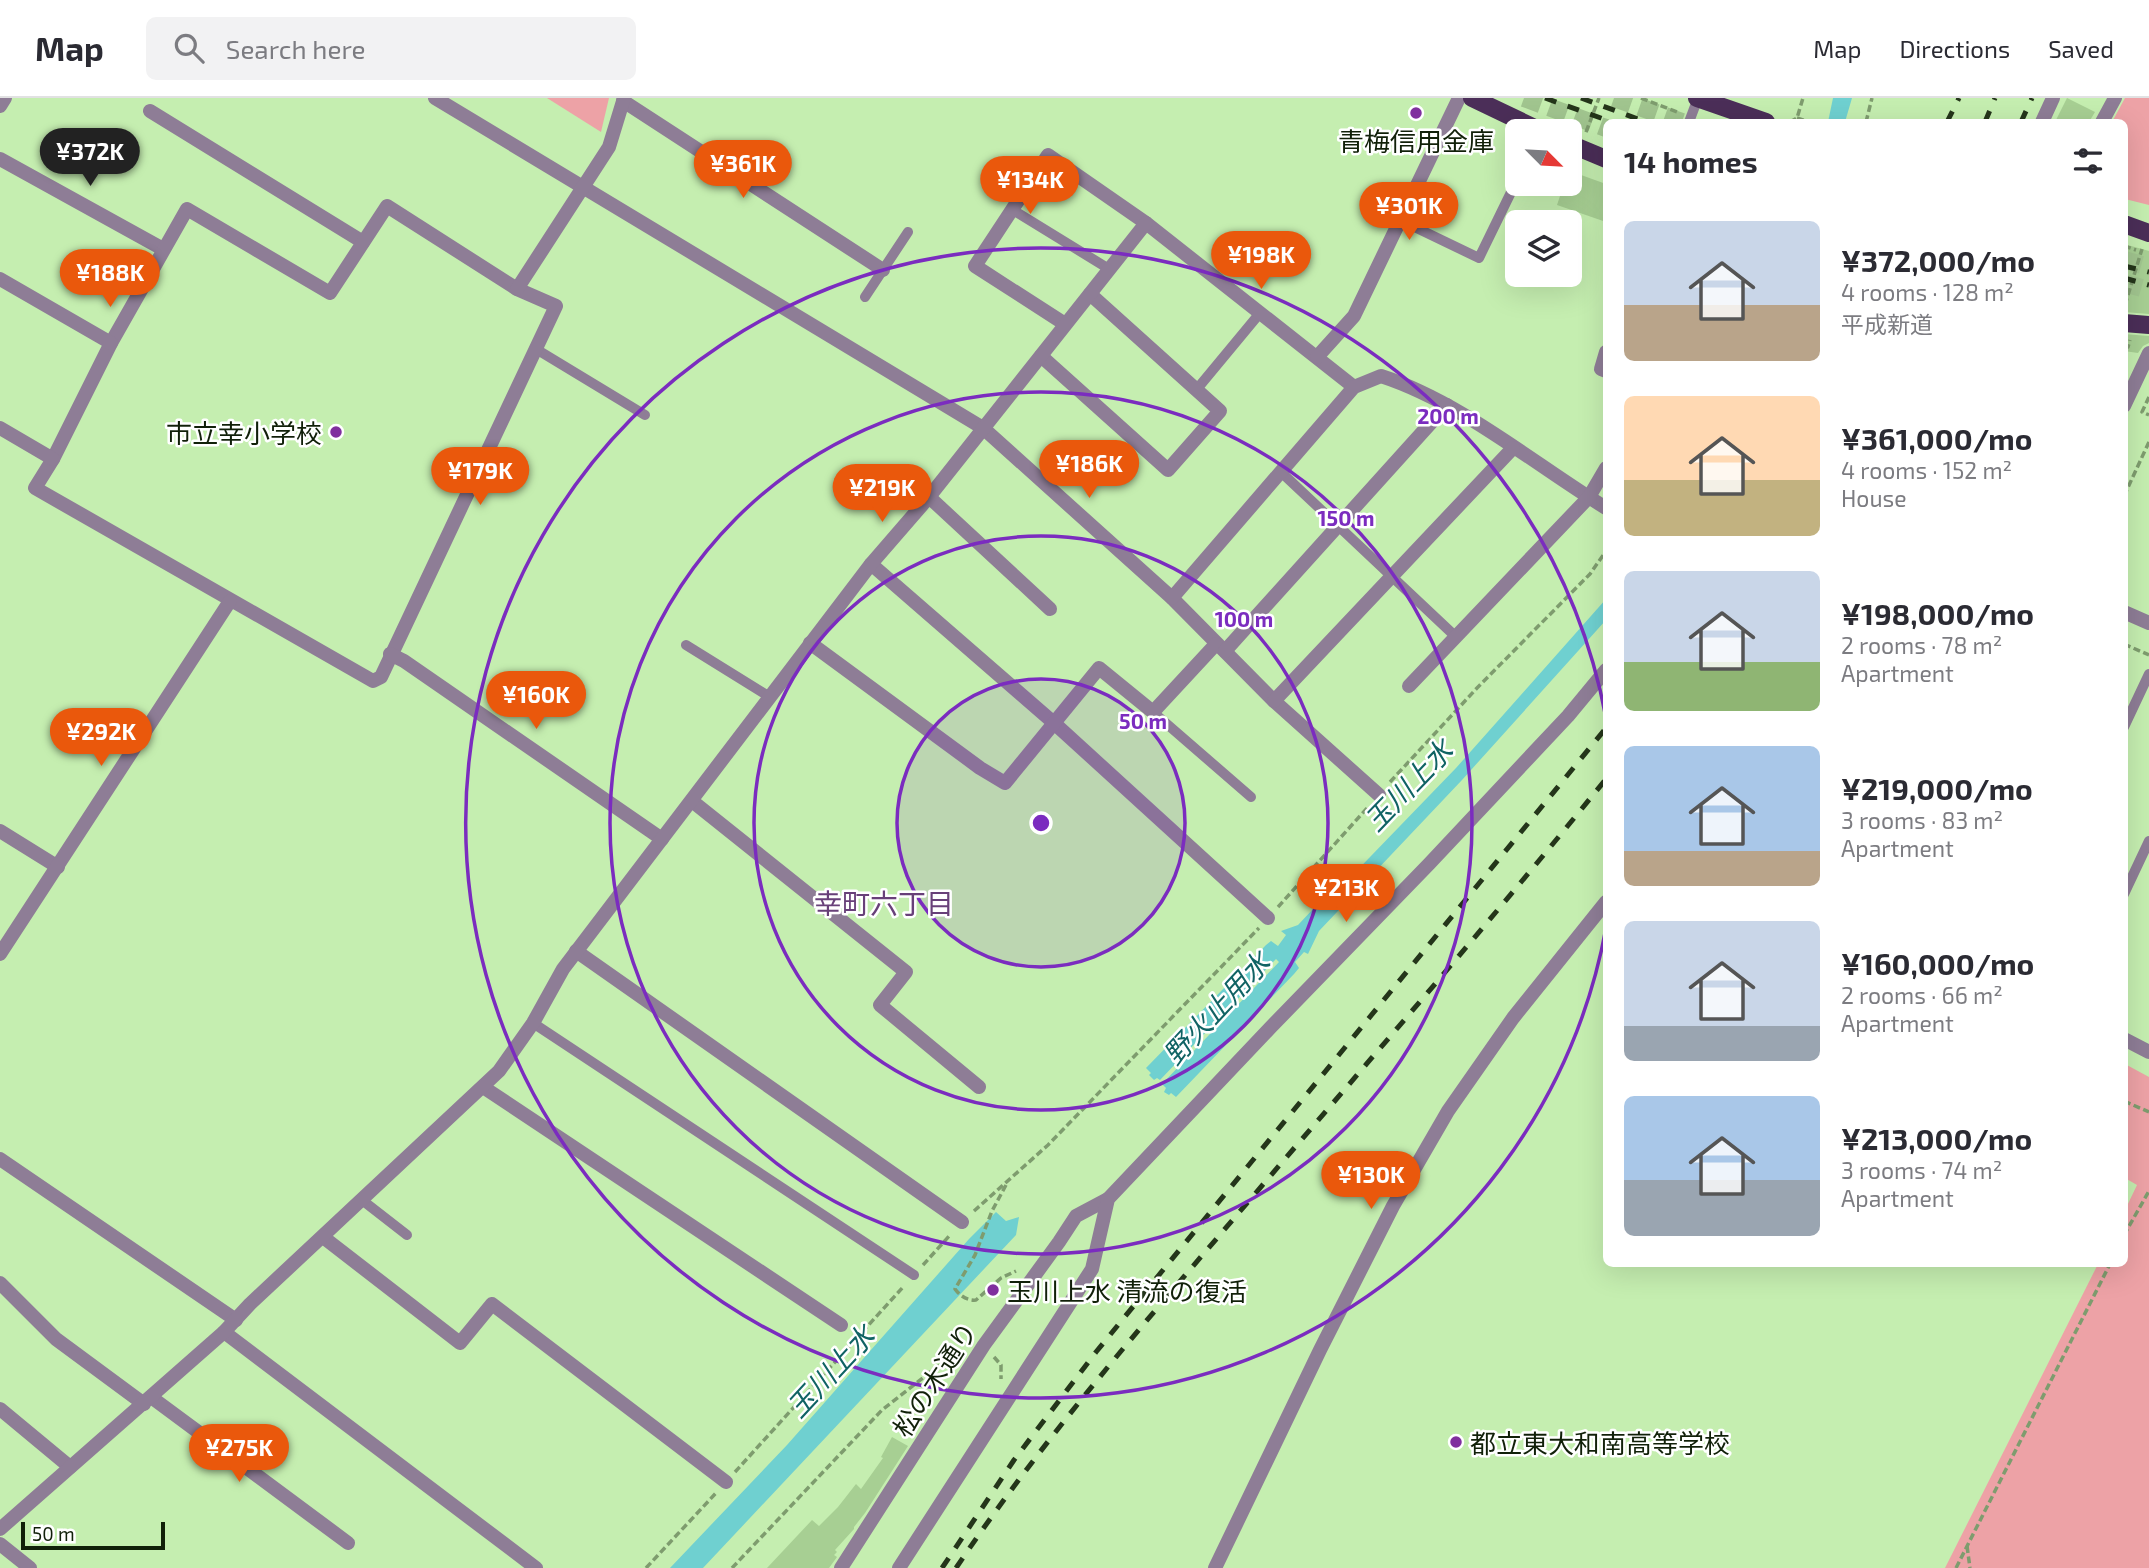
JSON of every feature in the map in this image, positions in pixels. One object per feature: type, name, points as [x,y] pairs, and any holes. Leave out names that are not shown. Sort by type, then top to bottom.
[{"type":"main road","points":[[1472,98],[1516,119]]},
{"type":"main road","points":[[1698,98],[1758,119]]},
{"type":"main road","points":[[1582,149],[1603,158]]},
{"type":"main road","points":[[2128,226],[2147,238]]},
{"type":"main road","points":[[2128,323],[2149,325]]},
{"type":"street","points":[[0,106],[5,98]]},
{"type":"street","points":[[435,98],[984,428],[1172,598],[1274,701],[1379,795]]},
{"type":"street","points":[[1317,356],[1354,316],[1460,98]]},
{"type":"street","points":[[2043,119],[2053,98]]},
{"type":"street","points":[[2104,119],[2115,98]]},
{"type":"street","points":[[517,289],[609,148],[623,100],[883,270]]},
{"type":"street","points":[[150,111],[363,242]]},
{"type":"street","points":[[1065,324],[975,266],[1048,155],[1146,223],[1354,387]]},
{"type":"street","points":[[0,159],[163,249]]},
{"type":"street","points":[[387,206],[517,289],[556,306],[381,677],[373,681],[35,488],[53,459],[111,343],[187,209],[330,293],[363,242],[387,206]]},
{"type":"street","points":[[0,1528],[224,1332],[250,1304],[499,1071],[533,1023],[576,951],[810,643],[1146,223]]},
{"type":"street","points":[[0,279],[111,343]]},
{"type":"street","points":[[1041,356],[1168,470],[1220,411],[1090,294]]},
{"type":"street","points":[[2130,387],[2149,353]]},
{"type":"street","points":[[1172,598],[1354,387],[1381,376],[1404,383],[1447,405],[1603,506]]},
{"type":"street","points":[[810,643],[980,768],[1005,783],[1099,668],[1153,712],[1221,647],[1338,525],[1447,405]]},
{"type":"street","points":[[0,428],[53,459]]},
{"type":"street","points":[[1274,701],[1513,448]]},
{"type":"street","points":[[1409,686],[1589,497],[1603,473]]},
{"type":"street","points":[[929,497],[1050,609]]},
{"type":"street","points":[[871,564],[1054,723],[1268,918]]},
{"type":"street","points":[[0,954],[230,601]]},
{"type":"street","points":[[2128,614],[2149,624]]},
{"type":"street","points":[[390,654],[662,839]]},
{"type":"street","points":[[899,1568],[1093,1269],[1108,1199],[1429,864],[1568,716],[1603,674]]},
{"type":"street","points":[[692,801],[906,972],[880,1005],[979,1087]]},
{"type":"street","points":[[0,831],[58,867]]},
{"type":"street","points":[[1215,1568],[1393,1206],[1448,1111],[1513,1018],[1603,906]]},
{"type":"street","points":[[576,951],[962,1222]]},
{"type":"street","points":[[2128,1041],[2149,1052]]},
{"type":"street","points":[[483,1087],[841,1325]]},
{"type":"street","points":[[0,1159],[236,1320]]},
{"type":"street","name":"松の木通り","points":[[841,1568],[976,1357],[1076,1216],[1108,1199]]},
{"type":"street","points":[[323,1237],[460,1343],[492,1304],[726,1482]]},
{"type":"street","points":[[0,1283],[56,1339],[148,1400],[348,1543]]},
{"type":"street","points":[[224,1332],[536,1568]]},
{"type":"street","points":[[0,1409],[70,1466]]},
{"type":"street","points":[[0,1544],[30,1568]]},
{"type":"lane","points":[[1690,119],[1698,98]]},
{"type":"lane","points":[[1400,220],[1479,258],[1509,196]]},
{"type":"lane","points":[[1013,210],[1108,269]]},
{"type":"lane","points":[[865,297],[908,232]]},
{"type":"lane","points":[[1197,389],[1260,313]]},
{"type":"lane","points":[[536,349],[645,415]]},
{"type":"lane","points":[[1282,473],[1455,636]]},
{"type":"lane","points":[[686,645],[770,697]]},
{"type":"lane","points":[[2128,719],[2149,674]]},
{"type":"lane","points":[[1153,712],[1251,797]]},
{"type":"lane","points":[[2128,886],[2149,841]]},
{"type":"lane","points":[[533,1023],[914,1275]]},
{"type":"lane","points":[[362,1200],[407,1235]]},
{"type":"path","points":[[1585,133],[1599,98]]},
{"type":"path","points":[[1641,98],[1677,112]]},
{"type":"path","points":[[1800,119],[1797,118],[1803,98]]},
{"type":"path","points":[[1867,119],[1872,98]]},
{"type":"path","points":[[2128,291],[2147,238]]},
{"type":"path","points":[[2149,397],[2142,412],[2149,415]]},
{"type":"path","points":[[2128,487],[2149,442]]},
{"type":"path","points":[[646,1568],[962,1222],[1048,1145],[1268,918],[1477,688],[1590,574],[1603,555]]},
{"type":"path","points":[[2128,646],[2149,655]]},
{"type":"path","points":[[2128,1103],[2149,1112]]},
{"type":"path","points":[[1008,1181],[992,1211],[975,1255],[955,1289],[959,1295],[971,1301],[976,1300],[1001,1278],[1015,1272]]},
{"type":"path","points":[[2128,1228],[2149,1191]]},
{"type":"path","points":[[1956,1568],[2108,1267]]},
{"type":"path","points":[[732,1568],[882,1410],[947,1359],[976,1357]]},
{"type":"path","points":[[1967,1545],[1970,1568]]},
{"type":"shaded area","points":[[547,98],[609,98],[601,132]]},
{"type":"shaded area","points":[[2125,98],[2149,98],[2149,205],[2128,200],[2128,119],[2114,119]]},
{"type":"shaded area","points":[[2128,1066],[2149,1077],[2149,1568],[1945,1568],[2096,1267],[2128,1267],[2128,1204],[2137,1185],[2128,1180]]},
{"type":"water","points":[[1833,98],[1852,98],[1846,119],[1829,119]]},
{"type":"water","name":"野火止用水","points":[[1603,602],[1603,623],[1462,780],[1319,931],[1308,954],[1304,952],[1295,962],[1299,968],[1294,974],[1176,1097],[1164,1092],[1166,1088],[1162,1084],[1279,962],[1276,959],[1160,1080],[1154,1080],[1146,1068],[1266,945],[1271,941],[1278,946],[1286,935],[1281,931],[1298,925],[1314,908],[1342,886],[1456,768]]},
{"type":"water","points":[[996,1212],[1006,1221],[1019,1217],[1016,1235],[703,1568],[670,1568],[787,1445]]},
{"type":"building","points":[[2067,98],[2095,112],[2091,119],[2056,119]]},
{"type":"building","points":[[1582,175],[1603,183],[1603,221],[1582,214],[1582,210],[1557,205],[1560,196],[1582,196]]},
{"type":"building","points":[[2128,245],[2149,251],[2149,314],[2128,312]]},
{"type":"building","points":[[2128,334],[2149,336],[2149,343],[2138,353],[2128,352]]},
{"type":"building","points":[[892,1437],[908,1446],[854,1529],[835,1550],[837,1552],[834,1555],[837,1557],[829,1568],[767,1568],[812,1520],[819,1526],[856,1484],[861,1489],[883,1458],[881,1457]]},
{"type":"tunnel","points":[[1524,98],[1603,127]]},
{"type":"tunnel","points":[[1614,98],[1674,119]]},
{"type":"tunnel","points":[[2128,261],[2149,267]]},
{"type":"tunnel","points":[[2128,284],[2149,290]]},
{"type":"railway","points":[[1545,98],[1604,119]]},
{"type":"railway","points":[[1581,98],[1638,119]]},
{"type":"railway","points":[[1948,119],[1959,98]]},
{"type":"railway","points":[[1986,119],[1995,98]]},
{"type":"railway","points":[[2022,119],[2032,98]]},
{"type":"railway","points":[[2128,267],[2149,272]]},
{"type":"railway","points":[[2128,279],[2149,285]]},
{"type":"railway","points":[[942,1568],[1014,1460],[1096,1352],[1603,732]]},
{"type":"railway","points":[[956,1568],[1022,1476],[1091,1388],[1603,783]]},
{"type":"place","name":"青梅信用金庫","points":[[1416,113]]},
{"type":"place","name":"市立幸小学校","points":[[336,432]]},
{"type":"place","name":"玉川上水 清流の復活","points":[[993,1290]]},
{"type":"place","name":"都立東大和南高等学校","points":[[1456,1442]]},
{"type":"district","name":"幸町六丁目","points":[[884,903]]},
{"type":"water label","name":"玉川上水","points":[[1408,785]]},
{"type":"water label","name":"玉川上水","points":[[830,1371]]}]
